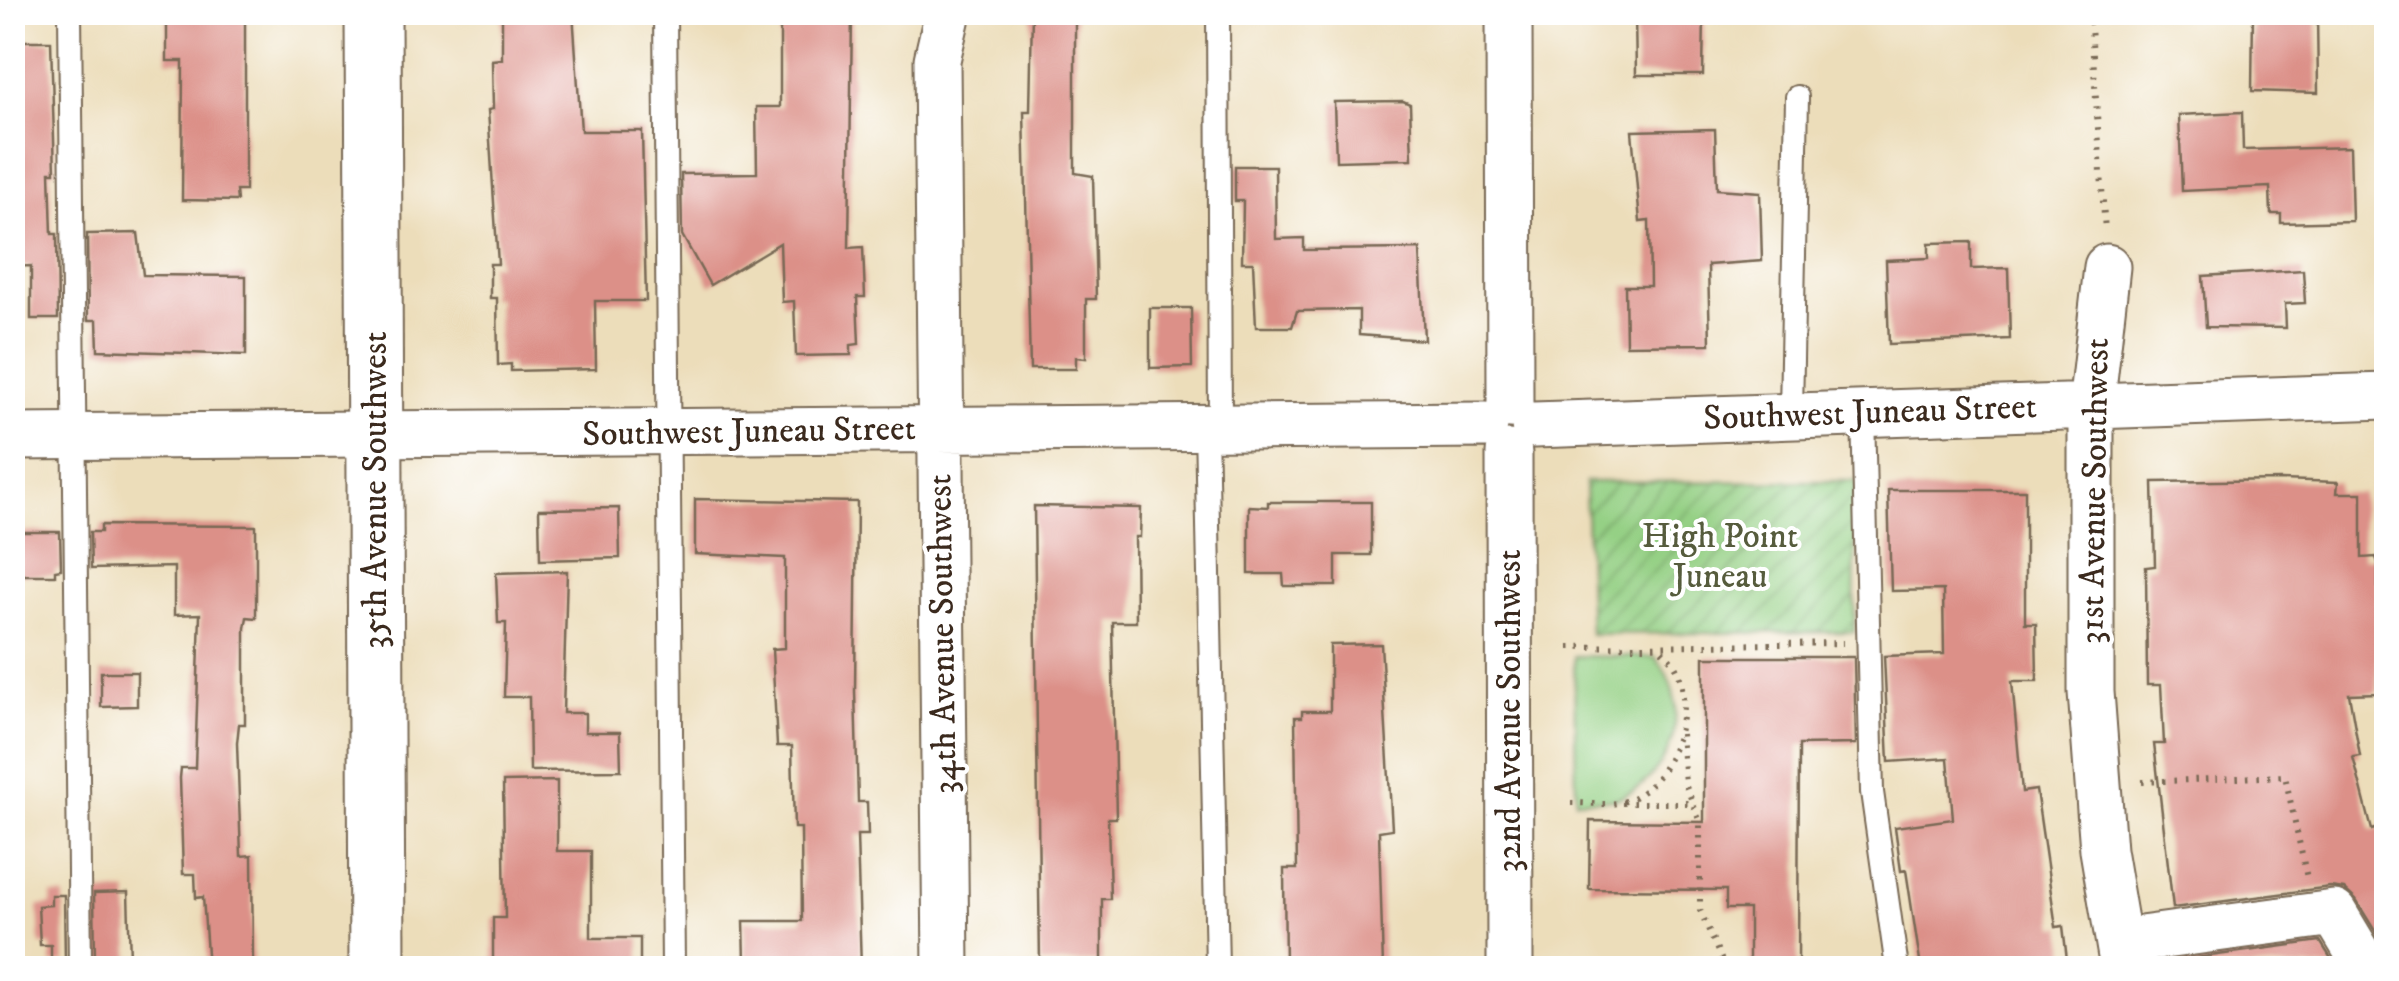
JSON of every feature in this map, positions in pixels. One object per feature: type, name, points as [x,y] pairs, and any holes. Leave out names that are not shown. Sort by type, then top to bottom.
[{"type":"main road","name":"35th Avenue Southwest","points":[[374,12],[377,968]]},
{"type":"street","name":"34th Avenue Southwest","points":[[924,12],[938,60]]},
{"type":"street","name":"34th Avenue Southwest","points":[[946,968],[938,60],[948,12]]},
{"type":"street","name":"32nd Avenue Southwest","points":[[1509,12],[1510,968]]},
{"type":"street","name":"31st Avenue Southwest","points":[[2107,267],[2091,407],[2092,709],[2103,850],[2121,955]]},
{"type":"street","name":"Southwest Juneau Street","points":[[12,437],[376,438],[1213,425],[1510,427],[1791,413],[2386,396]]},
{"type":"street","points":[[2121,955],[2334,913],[2367,968]]},
{"type":"lane","points":[[70,12],[80,968]]},
{"type":"lane","points":[[665,12],[672,968]]},
{"type":"lane","points":[[1217,968],[1213,425],[1218,12]]},
{"type":"lane","points":[[1791,413],[1798,98]]},
{"type":"lane","points":[[1863,411],[1872,792],[1897,968]]},
{"type":"path","points":[[2090,12],[2107,267]]},
{"type":"path","points":[[1569,647],[1854,643]]},
{"type":"path","points":[[1658,646],[1679,672],[1681,766],[1700,822],[1700,910],[1724,968]]},
{"type":"path","points":[[1621,802],[1660,775],[1680,734]]},
{"type":"path","points":[[2142,782],[2285,776],[2310,889]]},
{"type":"path","points":[[1570,804],[1692,802]]},
{"type":"green space","name":"High Point Juneau","points":[[1856,481],[1854,632],[1590,634],[1585,482]]},
{"type":"green space","points":[[1574,656],[1655,657],[1667,674],[1676,714],[1666,753],[1656,771],[1618,798],[1576,800]]},
{"type":"building","points":[[502,12],[573,12],[581,131],[642,131],[646,301],[595,301],[596,369],[511,371],[511,364],[498,365],[497,298],[490,298],[490,264],[498,264],[488,110],[493,109],[492,60],[502,59]]},
{"type":"building","points":[[780,12],[852,12],[849,248],[863,247],[865,297],[857,297],[859,344],[851,345],[851,355],[796,356],[794,301],[782,302],[780,243],[710,285],[682,235],[681,174],[757,173],[756,107],[780,107]]},
{"type":"building","points":[[1032,12],[1075,12],[1075,173],[1093,176],[1096,299],[1086,299],[1086,358],[1076,357],[1076,369],[1030,369],[1024,111],[1030,111]]},
{"type":"building","points":[[1635,12],[1704,12],[1703,75],[1636,75]]},
{"type":"building","points":[[2253,12],[2317,12],[2318,93],[2252,91]]},
{"type":"building","points":[[245,16],[245,191],[236,191],[237,201],[182,200],[183,61],[167,61],[167,17]]},
{"type":"building","points":[[12,41],[51,41],[55,172],[50,172],[52,234],[57,234],[58,319],[31,319],[31,266],[12,267]]},
{"type":"building","points":[[1334,102],[1410,104],[1412,159],[1336,161]]},
{"type":"building","points":[[2242,112],[2243,150],[2350,147],[2352,221],[2281,223],[2281,214],[2271,214],[2270,187],[2182,191],[2179,115]]},
{"type":"building","points":[[1715,129],[1717,189],[1760,192],[1762,261],[1708,265],[1710,344],[1626,345],[1625,286],[1650,286],[1649,221],[1640,222],[1632,131]]},
{"type":"building","points":[[1235,166],[1275,166],[1276,239],[1304,238],[1304,250],[1420,249],[1424,340],[1359,335],[1359,310],[1297,311],[1292,327],[1256,327],[1253,262],[1242,262],[1243,201],[1235,201]]},
{"type":"building","points":[[138,233],[143,275],[246,276],[246,355],[98,350],[97,320],[88,320],[87,234]]},
{"type":"building","points":[[1971,242],[1971,269],[2008,268],[2010,339],[1889,344],[1886,260],[1929,258],[1929,243]]},
{"type":"building","points":[[2303,270],[2305,303],[2285,304],[2286,328],[2206,327],[2203,276]]},
{"type":"building","points":[[1150,308],[1191,308],[1192,367],[1150,368]]},
{"type":"building","points":[[2153,482],[2338,482],[2337,493],[2362,493],[2362,558],[2376,557],[2378,563],[2377,693],[2349,694],[2360,756],[2353,757],[2372,830],[2386,826],[2386,949],[2356,900],[2344,889],[2330,887],[2173,908],[2154,744],[2164,744],[2161,685],[2147,685],[2146,567],[2155,566]]},
{"type":"building","points":[[1888,490],[2025,490],[2025,623],[2036,623],[2037,681],[2012,681],[2022,792],[2036,790],[2056,927],[2063,926],[2068,968],[1921,968],[1906,870],[1901,871],[1895,827],[1953,819],[1948,758],[1889,762],[1884,656],[1944,654],[1943,590],[1891,591]]},
{"type":"building","points":[[695,499],[857,502],[858,802],[867,802],[868,835],[857,835],[861,968],[775,968],[775,963],[745,963],[744,921],[802,921],[801,828],[794,828],[792,746],[777,746],[772,649],[785,648],[785,558],[695,554]]},
{"type":"building","points":[[1268,502],[1371,502],[1371,555],[1336,555],[1336,586],[1284,586],[1283,574],[1249,574],[1249,506],[1268,507]]},
{"type":"building","points":[[1034,506],[1141,508],[1140,537],[1135,537],[1136,622],[1112,622],[1116,818],[1108,818],[1110,899],[1102,899],[1102,962],[1040,964]]},
{"type":"building","points":[[619,508],[620,558],[540,560],[539,509]]},
{"type":"building","points":[[101,525],[256,526],[256,618],[247,617],[245,628],[245,724],[239,724],[237,743],[241,856],[252,855],[253,968],[208,968],[203,897],[196,898],[195,874],[183,874],[180,778],[181,768],[195,768],[200,614],[174,615],[174,567],[91,569],[90,532],[101,532]]},
{"type":"building","points":[[19,532],[60,532],[61,569],[55,570],[55,575],[19,575]]},
{"type":"building","points":[[567,571],[563,713],[585,713],[585,732],[620,732],[621,770],[530,771],[529,697],[504,697],[506,623],[498,623],[496,573]]},
{"type":"building","points":[[1381,644],[1392,829],[1379,831],[1383,968],[1285,968],[1284,869],[1297,869],[1295,717],[1302,717],[1302,711],[1330,711],[1330,645]]},
{"type":"building","points":[[1704,657],[1854,657],[1856,744],[1799,745],[1798,968],[1749,968],[1749,909],[1726,909],[1726,890],[1589,889],[1590,821],[1704,822]]},
{"type":"building","points":[[101,672],[137,672],[137,706],[101,707]]},
{"type":"building","points":[[557,781],[557,851],[591,851],[591,938],[640,938],[640,968],[493,968],[493,918],[505,918],[503,782]]},
{"type":"building","points":[[128,892],[130,960],[95,962],[94,893]]},
{"type":"building","points":[[51,895],[64,895],[65,963],[51,964],[51,945],[40,945],[38,906],[51,905]]},
{"type":"building","points":[[2320,941],[2337,968],[2182,968],[2181,960]]}]
